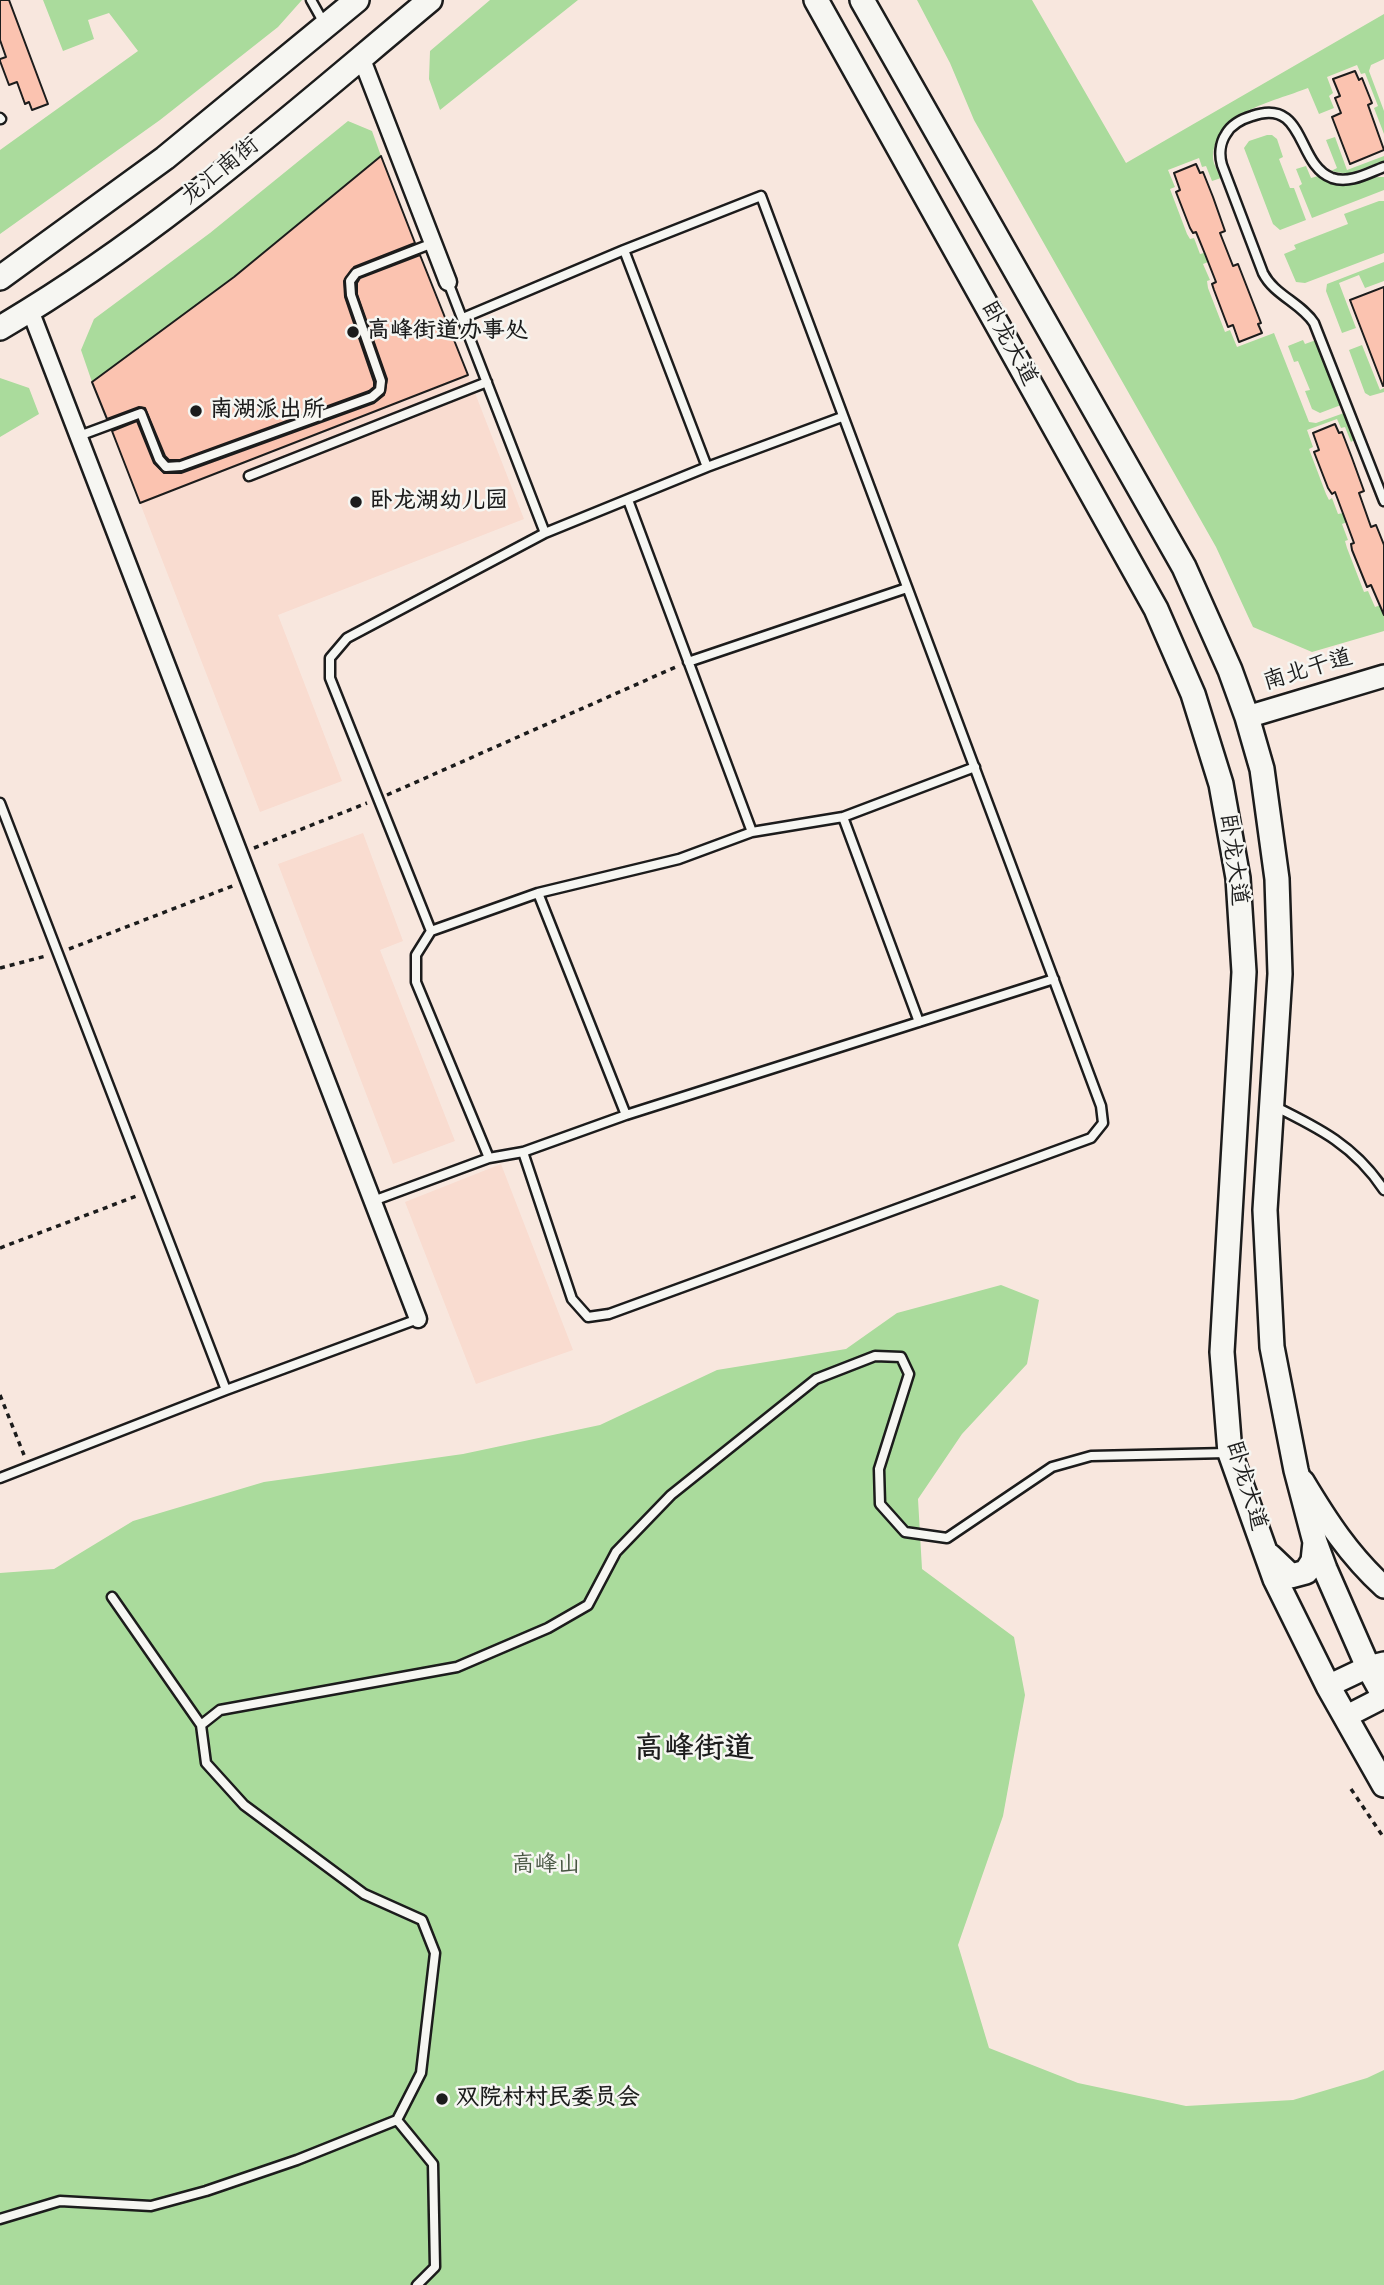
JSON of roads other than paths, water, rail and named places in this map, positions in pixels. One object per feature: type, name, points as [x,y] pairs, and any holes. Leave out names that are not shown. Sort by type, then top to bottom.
[{"type":"main road","name":"龙汇南街","points":[[0,278],[165,158],[357,0]]},
{"type":"main road","name":"龙汇南街","points":[[0,328],[104,261],[194,194],[430,0]]},
{"type":"main road","name":"卧龙大道","points":[[816,0],[1156,609],[1193,694],[1221,784],[1238,878],[1244,972],[1222,1352],[1230,1453],[1275,1579],[1328,1686],[1384,1785]]},
{"type":"main road","name":"卧龙大道","points":[[862,0],[1184,567],[1230,670],[1247,717],[1262,769],[1277,879],[1280,974],[1265,1210],[1272,1348],[1296,1470],[1315,1542],[1325,1569],[1376,1665],[1384,1697]]},
{"type":"main road","points":[[1265,1552],[1291,1576],[1306,1572],[1313,1561],[1315,1542]]},
{"type":"street","points":[[361,57],[448,282]]},
{"type":"street","points":[[30,310],[418,1319]]},
{"type":"street","name":"南北干道","points":[[1247,717],[1384,676]]},
{"type":"street","points":[[1296,1470],[1336,1535],[1364,1569],[1384,1587]]},
{"type":"street","points":[[1328,1686],[1376,1665]]},
{"type":"street","points":[[1345,1717],[1384,1697]]},
{"type":"lane","points":[[311,0],[326,27]]},
{"type":"lane","points":[[1384,169],[1349,179],[1335,179],[1325,175],[1311,161],[1294,125],[1270,113],[1256,114],[1240,121],[1226,133],[1221,146],[1222,165],[1263,273],[1272,287],[1307,314],[1314,323],[1384,501]]},
{"type":"lane","points":[[463,318],[761,196],[1101,1106],[1102,1122],[1091,1138],[609,1314],[588,1317],[572,1299],[523,1152]]},
{"type":"lane","points":[[79,436],[141,413],[159,459],[166,467],[181,466],[372,397],[380,390],[381,381],[351,295],[349,281],[356,273],[433,243]]},
{"type":"lane","points":[[624,250],[707,467]]},
{"type":"lane","points":[[448,282],[544,533]]},
{"type":"lane","points":[[249,476],[487,382]]},
{"type":"lane","points":[[431,930],[330,678],[330,658],[347,638],[544,533],[707,467],[842,417]]},
{"type":"lane","points":[[628,500],[752,832]]},
{"type":"lane","points":[[688,662],[906,588]]},
{"type":"lane","points":[[489,1158],[416,982],[416,955],[431,930],[538,893],[679,859],[752,832],[843,817],[975,767]]},
{"type":"lane","points":[[0,803],[226,1390]]},
{"type":"lane","points":[[843,817],[919,1022]]},
{"type":"lane","points":[[538,893],[626,1115]]},
{"type":"lane","points":[[373,1201],[489,1158],[523,1152],[626,1115],[1054,979]]},
{"type":"lane","points":[[1271,1104],[1327,1132],[1372,1171],[1384,1190]]},
{"type":"lane","points":[[0,1478],[418,1319]]},
{"type":"lane","points":[[201,1725],[220,1710],[457,1667],[548,1628],[589,1605],[616,1552],[671,1495],[816,1379],[875,1356],[901,1357],[909,1374],[879,1469],[880,1504],[905,1532],[947,1538],[1052,1467],[1091,1457],[1230,1453]]},
{"type":"lane","points":[[0,2219],[60,2201],[150,2206],[206,2191],[284,2164],[397,2120],[421,2073],[435,1953],[422,1920],[364,1894],[244,1805],[206,1763],[201,1725],[112,1597]]},
{"type":"lane","points":[[397,2120],[433,2164],[435,2267],[416,2285]]},
{"type":"place","name":"高峰街道办事处","points":[[353,332]]},
{"type":"place","name":"南湖派出所","points":[[196,411]]},
{"type":"place","name":"卧龙湖幼儿园","points":[[356,502]]},
{"type":"place","name":"双院村村民委员会","points":[[442,2099]]},
{"type":"district","name":"高峰街道","points":[[694,1751]]},
{"type":"park label","name":"高峰山","points":[[546,1866]]}]
